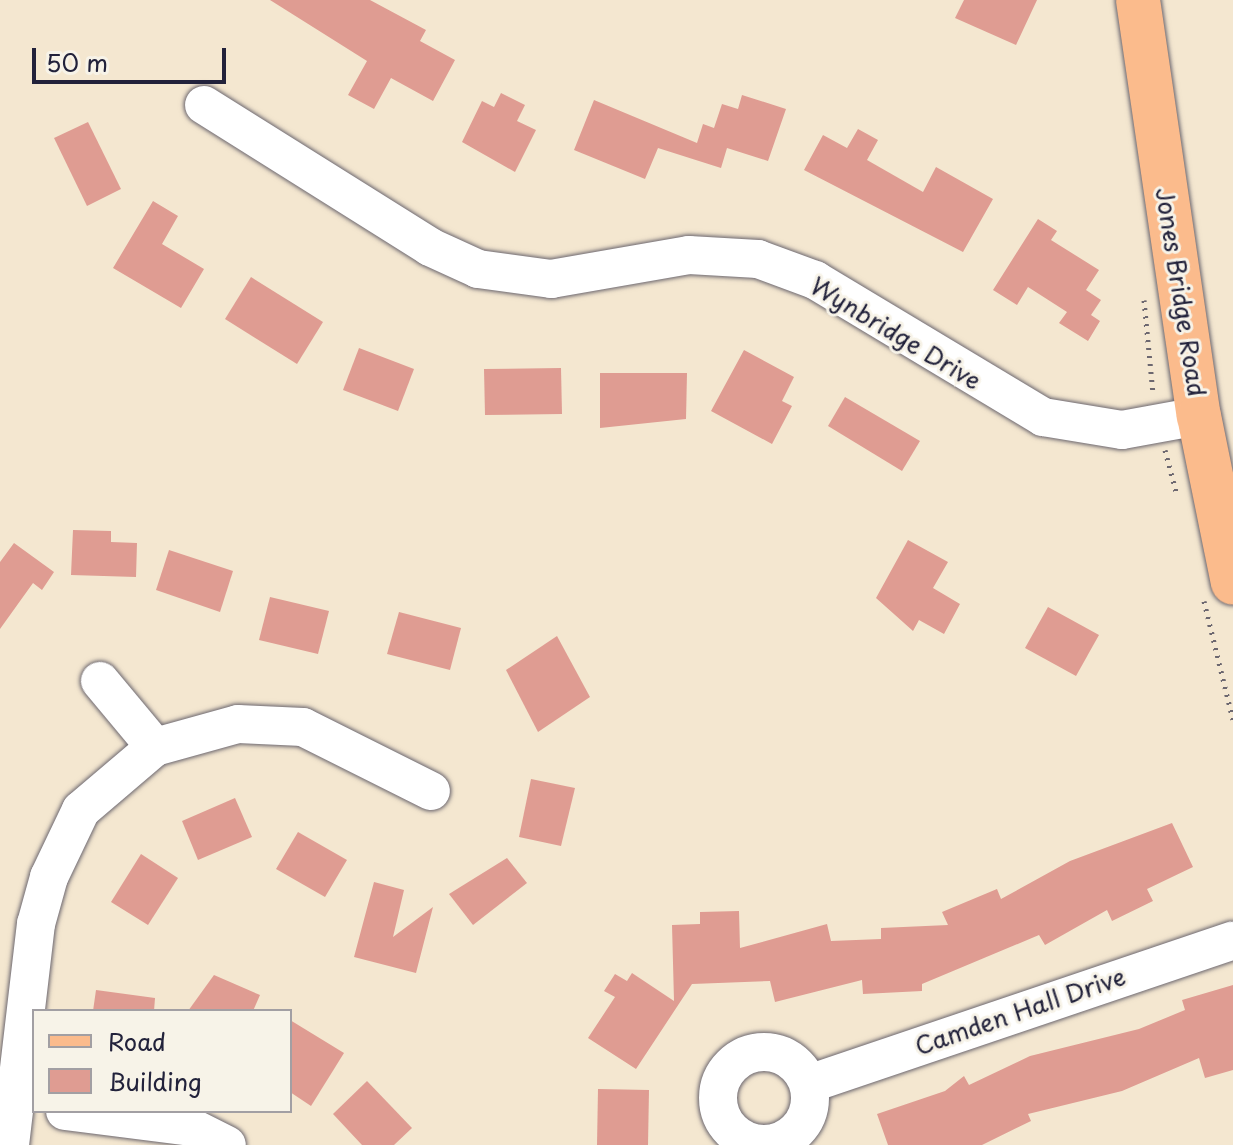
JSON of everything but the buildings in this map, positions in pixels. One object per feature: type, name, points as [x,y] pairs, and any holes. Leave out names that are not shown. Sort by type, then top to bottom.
[{"type":"main road","name":"Jones Bridge Road","points":[[1138,0],[1199,416],[1233,583]]},
{"type":"street","name":"Wynbridge Drive","points":[[204,105],[430,247],[478,269],[551,279],[689,255],[758,259],[815,280],[1043,417],[1122,430],[1199,416]]},
{"type":"street","points":[[100,681],[155,747]]},
{"type":"street","points":[[10,1145],[25,1106],[36,924],[49,877],[81,810],[155,747],[238,724],[303,727],[431,791]]},
{"type":"street","name":"Camden Hall Drive","points":[[809,1084],[1233,940]]},
{"type":"street","points":[[81,1113],[191,1127],[227,1145]]}]
